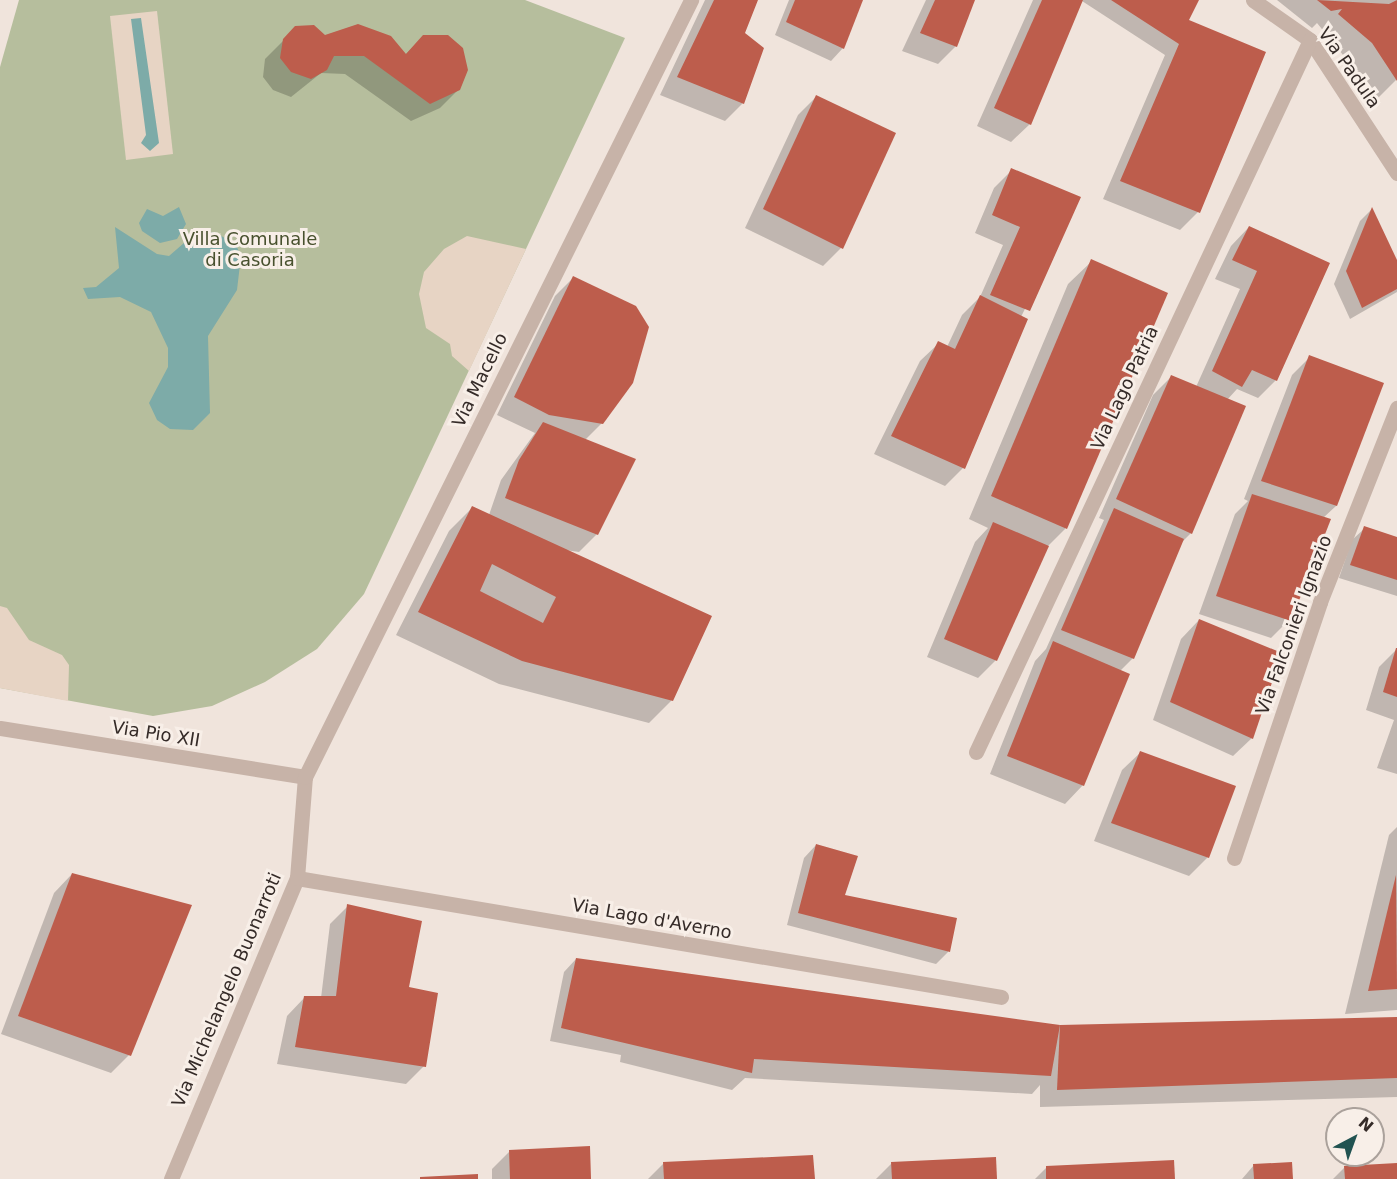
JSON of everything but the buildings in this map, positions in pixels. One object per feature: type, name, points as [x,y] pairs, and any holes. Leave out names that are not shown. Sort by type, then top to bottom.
[{"type":"street","name":"Via Macello","points":[[306,777],[691,0]]},
{"type":"street","name":"Via Padula","points":[[1253,0],[1310,40],[1397,173]]},
{"type":"street","name":"Via Lago Patria","points":[[976,752],[1310,40]]},
{"type":"street","name":"Via Falconieri Ignazio","points":[[1234,858],[1320,602],[1397,408]]},
{"type":"street","name":"Via Pio XII","points":[[0,728],[306,777]]},
{"type":"street","name":"Via Michelangelo Buonarroti","points":[[171,1179],[297,879],[306,777]]},
{"type":"street","name":"Via Lago d'Averno","points":[[297,879],[1001,997]]},
{"type":"green space","name":"Villa Comunale di Casoria","points":[[19,0],[525,0],[625,38],[364,594],[317,649],[265,682],[212,706],[153,716],[0,688],[0,67]]},
{"type":"shaded area","points":[[157,11],[173,154],[126,160],[110,16]]},
{"type":"shaded area","points":[[467,236],[526,249],[469,371],[452,356],[450,344],[426,328],[419,294],[424,272],[444,249]]},
{"type":"shaded area","points":[[0,606],[7,608],[29,640],[62,655],[69,665],[68,701],[0,688]]},
{"type":"water","points":[[141,18],[159,143],[150,151],[141,143],[146,135],[131,19]]},
{"type":"water","points":[[179,207],[186,224],[177,239],[160,243],[142,231],[139,223],[147,209],[163,216]]},
{"type":"water","points":[[115,227],[157,254],[169,256],[192,236],[215,232],[236,245],[241,256],[237,290],[208,336],[210,413],[193,430],[170,429],[157,420],[149,403],[168,367],[168,348],[151,312],[120,297],[88,299],[83,288],[96,287],[119,268]]}]
